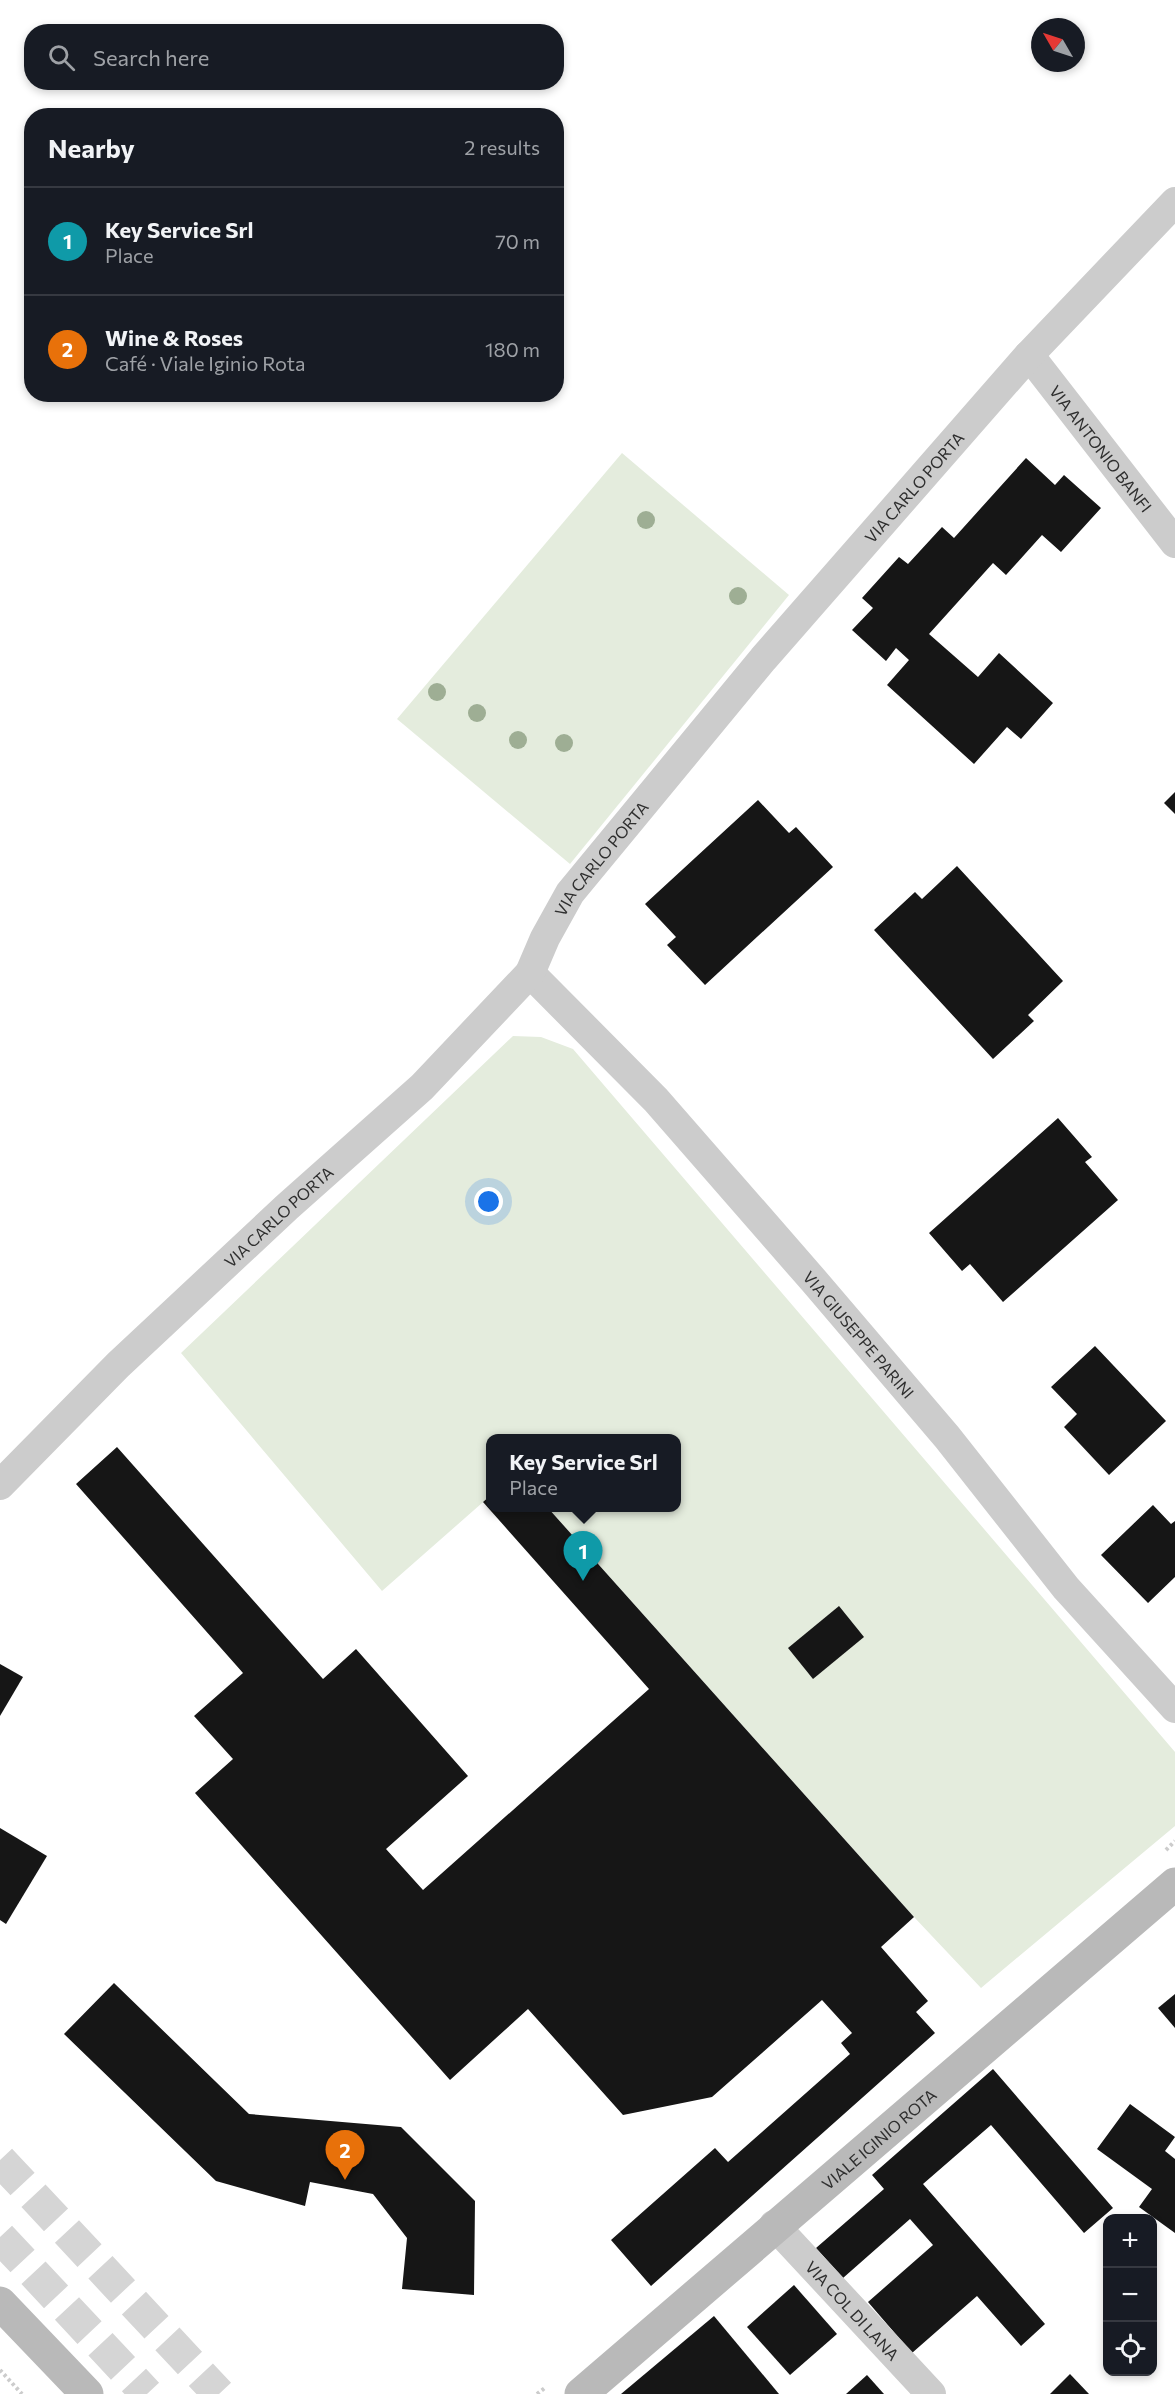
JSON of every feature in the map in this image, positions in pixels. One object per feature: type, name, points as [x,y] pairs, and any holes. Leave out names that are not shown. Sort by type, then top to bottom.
[{"type":"street","name":"VIA CARLO PORTA","points":[[0,1485],[118,1365],[287,1207],[423,1087],[530,973],[545,938],[570,893],[763,659],[1029,355],[1175,202]]},
{"type":"street","name":"VIA ANTONIO BANFI","points":[[1029,355],[1175,543]]},
{"type":"street","name":"VIA GIUSEPPE PARINI","points":[[530,973],[656,1100],[947,1437],[1065,1588],[1175,1708]]},
{"type":"street","name":"VIALE IGINIO ROTA","points":[[581,2394],[1175,1884]]},
{"type":"street","name":"VIA COL DI LANA","points":[[774,2226],[931,2394]]},
{"type":"street","points":[[0,2303],[87,2394]]},
{"type":"path","points":[[0,2370],[22,2394]]},
{"type":"green space","points":[[622,453],[789,595],[570,864],[397,719]]},
{"type":"green space","points":[[513,1036],[541,1037],[573,1049],[1175,1752],[1175,1826],[981,1988],[914,1917],[552,1512],[681,1512],[681,1434],[486,1434],[486,1500],[382,1591],[181,1353]]},
{"type":"building","points":[[1026,458],[1055,485],[1064,475],[1101,508],[1061,552],[1042,535],[1006,575],[993,563],[929,634],[978,677],[999,653],[1053,703],[1021,739],[1007,727],[974,764],[887,685],[909,660],[896,648],[886,661],[852,630],[873,608],[862,598],[899,557],[908,564],[942,527],[954,538]]},
{"type":"building","points":[[1175,792],[1175,814],[1164,803]]},
{"type":"building","points":[[758,800],[789,833],[796,827],[833,867],[705,985],[667,945],[676,937],[645,904]]},
{"type":"building","points":[[957,866],[1063,981],[1028,1015],[1034,1021],[993,1059],[874,930],[915,892],[922,899]]},
{"type":"building","points":[[1058,1118],[1092,1157],[1085,1162],[1118,1200],[1003,1302],[970,1264],[962,1271],[929,1233]]},
{"type":"building","points":[[1095,1346],[1166,1421],[1109,1475],[1064,1427],[1077,1414],[1051,1387]]},
{"type":"building","points":[[117,1447],[323,1679],[356,1649],[468,1776],[386,1849],[423,1890],[649,1689],[492,1512],[552,1512],[914,1917],[881,1947],[928,2001],[916,2012],[935,2033],[651,2286],[611,2240],[715,2148],[728,2162],[850,2054],[841,2043],[852,2033],[822,2000],[712,2097],[623,2115],[528,2009],[450,2080],[195,1793],[233,1759],[194,1716],[243,1673],[76,1484]]},
{"type":"building","points":[[1153,1505],[1171,1524],[1175,1521],[1175,1577],[1148,1603],[1101,1555]]},
{"type":"building","points":[[839,1606],[864,1637],[813,1679],[788,1648]]},
{"type":"building","points":[[0,1664],[23,1677],[0,1716]]},
{"type":"building","points":[[0,1828],[47,1856],[6,1924],[0,1920]]},
{"type":"building","points":[[114,1983],[249,2114],[401,2127],[475,2201],[474,2295],[402,2289],[407,2238],[373,2194],[310,2182],[305,2206],[216,2181],[64,2034]]},
{"type":"building","points":[[1175,1994],[1175,2028],[1158,2008]]},
{"type":"building","points":[[993,2069],[1113,2208],[1103,2214],[1103,2217],[1084,2233],[991,2125],[923,2184],[1045,2324],[1021,2346],[977,2296],[912,2353],[868,2302],[933,2245],[910,2219],[843,2278],[816,2248],[884,2189],[872,2175]]},
{"type":"building","points":[[1130,2104],[1175,2137],[1165,2151],[1175,2159],[1175,2233],[1157,2220],[1157,2214],[1149,2214],[1139,2207],[1152,2189],[1097,2149]]},
{"type":"building","points":[[794,2285],[837,2334],[790,2375],[747,2327]]},
{"type":"building","points":[[714,2316],[779,2394],[621,2394]]},
{"type":"building","points":[[1070,2374],[1089,2394],[1050,2394]]},
{"type":"building","points":[[867,2375],[884,2394],[846,2394]]},
{"type":"tunnel","points":[[0,2160],[219,2394]]},
{"type":"tunnel","points":[[0,2237],[147,2394]]},
{"type":"place","name":"Key Service Srl","points":[[583,1581]]},
{"type":"place","name":"Wine & Roses","points":[[345,2180]]}]
